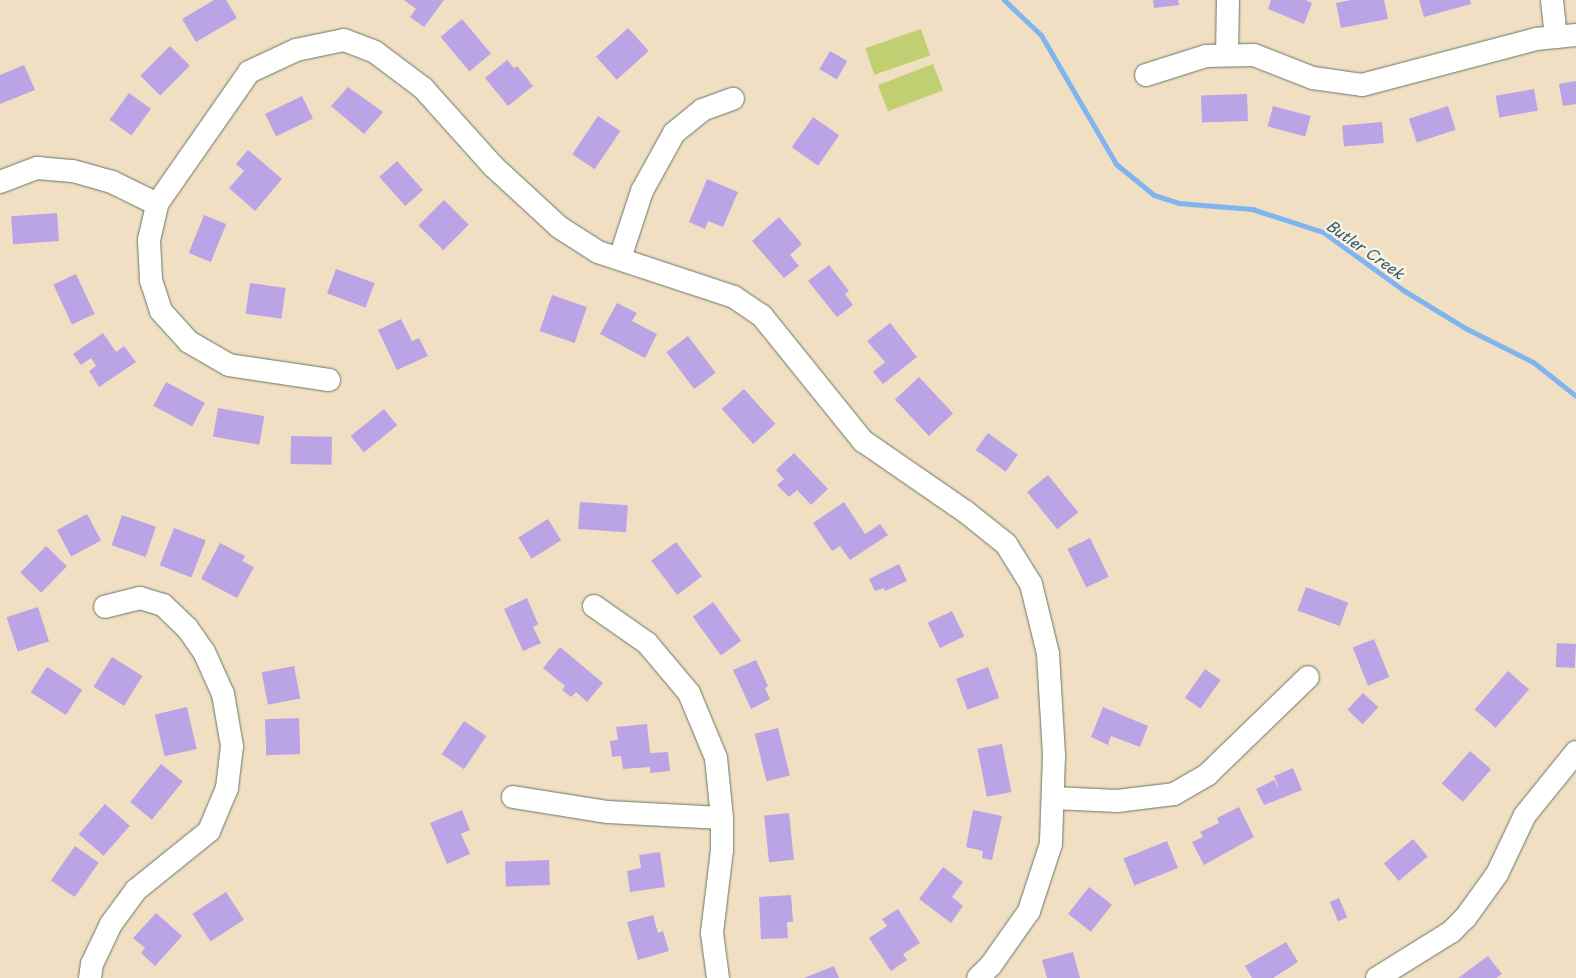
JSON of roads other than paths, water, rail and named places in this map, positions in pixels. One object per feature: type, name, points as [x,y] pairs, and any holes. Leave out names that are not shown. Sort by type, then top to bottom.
[{"type":"street","points":[[1227,55],[1228,0]]},
{"type":"street","points":[[1146,74],[1206,56],[1254,55],[1313,78],[1362,84],[1536,39],[1566,36],[1552,0]]},
{"type":"street","points":[[329,380],[230,365],[189,342],[161,311],[151,280],[149,240],[157,204],[249,72],[296,50],[344,40],[376,52],[423,88],[493,166],[559,228],[598,252],[734,297],[762,316],[863,441],[966,512],[1006,544],[1031,584],[1048,654],[1054,756],[1050,844],[1028,911],[991,965],[978,978]]},
{"type":"street","points":[[620,258],[642,191],[674,134],[702,110],[732,99]]},
{"type":"street","points":[[0,182],[36,168],[73,171],[112,182],[157,204]]},
{"type":"street","points":[[90,978],[92,964],[111,924],[136,890],[209,831],[227,788],[232,746],[223,694],[204,652],[187,628],[163,605],[140,598],[105,607]]},
{"type":"street","points":[[594,606],[647,643],[688,693],[716,758],[722,818],[712,933],[718,978]]},
{"type":"street","points":[[1052,798],[1117,801],[1174,794],[1208,774],[1308,678]]},
{"type":"street","points":[[1377,978],[1451,932],[1466,917],[1497,874],[1525,815],[1576,752]]},
{"type":"street","points":[[513,797],[608,812],[722,818]]},
{"type":"waterway","name":"Butler Creek","points":[[1004,0],[1041,35],[1116,164],[1154,195],[1178,203],[1252,209],[1323,232],[1403,290],[1467,329],[1533,362],[1576,396]]}]
